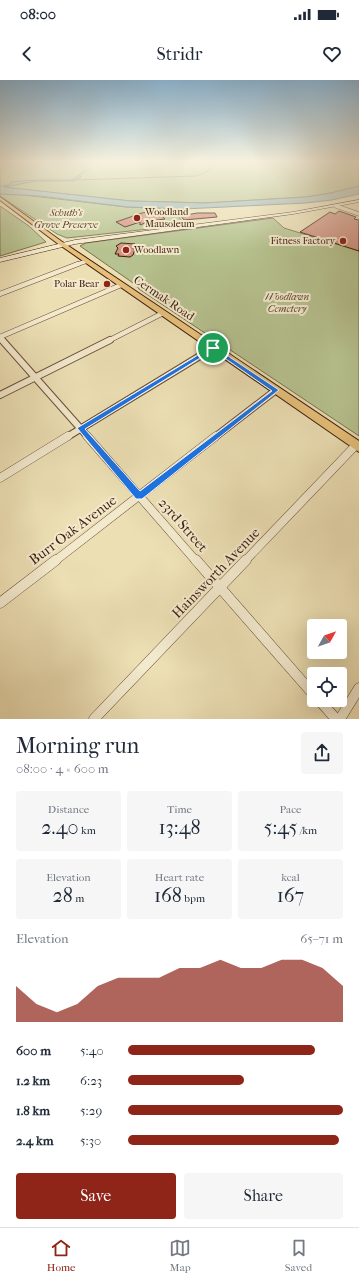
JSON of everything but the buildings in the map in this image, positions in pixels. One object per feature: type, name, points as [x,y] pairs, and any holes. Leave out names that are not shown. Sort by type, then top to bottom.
[{"type":"main road","name":"Cermak Road","points":[[0,198],[61,243],[358,446]]},
{"type":"main road","points":[[0,257],[61,243],[120,233],[202,225],[336,206],[359,201]]},
{"type":"main road","name":"Cermak Road","points":[[0,204],[23,219],[34,224]]},
{"type":"main road","points":[[0,260],[61,243]]},
{"type":"street","points":[[336,206],[359,214]]},
{"type":"street","points":[[0,294],[87,261]]},
{"type":"street","points":[[0,337],[121,284]]},
{"type":"street","points":[[0,395],[163,313]]},
{"type":"street","name":"23rd Street","points":[[0,337],[307,687]]},
{"type":"street","points":[[0,478],[213,348]]},
{"type":"street","name":"Burr Oak Avenue","points":[[0,603],[276,390]]},
{"type":"street","name":"Hainsworth Avenue","points":[[94,719],[219,588],[358,446]]},
{"type":"street","points":[[340,719],[359,688]]},
{"type":"street","points":[[325,707],[336,719]]},
{"type":"green space","points":[[35,191],[340,191],[306,197],[205,203],[130,201]]},
{"type":"green space","name":"Schuth's Grove Preserve","points":[[6,193],[127,207],[173,209],[185,225],[67,238],[57,234],[0,196],[0,194]]},
{"type":"green space","points":[[0,206],[29,226],[46,242],[0,256]]},
{"type":"green space","name":"Woodlawn Cemetery","points":[[273,218],[284,228],[359,251],[359,436],[139,289],[136,285],[80,246],[86,243]]},
{"type":"water","points":[[0,191],[38,191],[130,201],[205,203],[306,197],[340,191],[359,191],[359,194],[332,200],[306,203],[184,209],[127,207],[40,196],[0,194]]},
{"type":"place","name":"Woodland Mausoleum","points":[[137,218]]},
{"type":"place","name":"Fitness Factory","points":[[343,241]]},
{"type":"place","name":"Woodlawn","points":[[126,250]]},
{"type":"place","name":"Polar Bear","points":[[107,284]]},
{"type":"route","points":[[213,348],[276,390],[139,496],[80,428],[213,348]]}]
